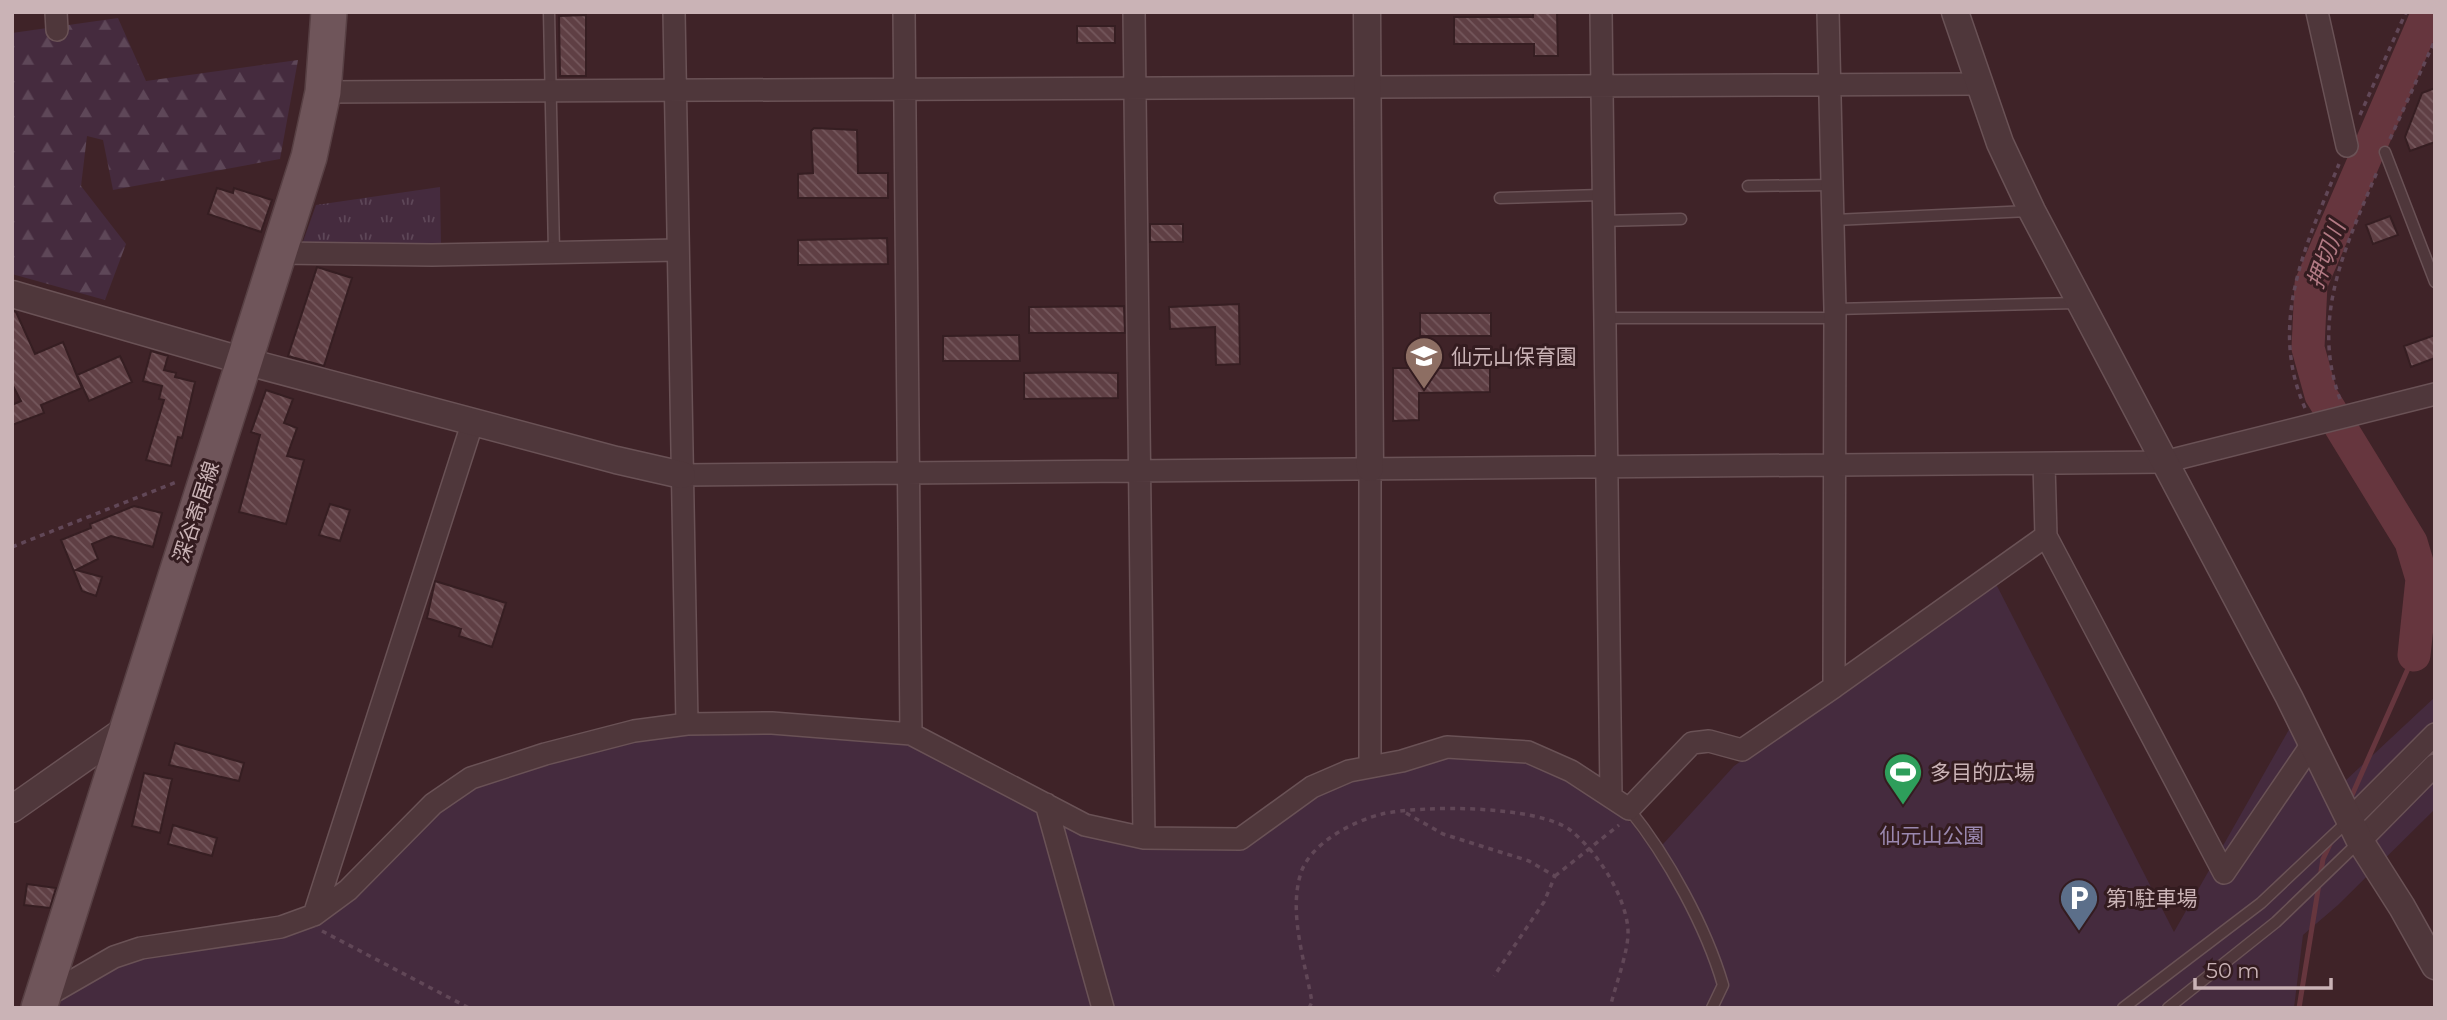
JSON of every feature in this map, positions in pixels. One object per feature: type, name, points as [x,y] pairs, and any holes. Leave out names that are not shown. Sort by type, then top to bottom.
[{"type":"main road","name":"深谷寄居線","points":[[40,1004],[309,158],[323,92],[329,12]]},
{"type":"street","points":[[674,12],[687,724]]},
{"type":"street","points":[[904,12],[911,734]]},
{"type":"street","points":[[1134,12],[1144,838]]},
{"type":"street","points":[[1367,12],[1370,766]]},
{"type":"street","points":[[1601,12],[1601,221],[1611,796]]},
{"type":"street","points":[[1828,12],[1835,313],[1834,687]]},
{"type":"street","points":[[1955,12],[1977,84],[2000,143],[2032,211],[2355,830],[2435,966]]},
{"type":"street","points":[[2318,12],[2347,146]]},
{"type":"street","points":[[323,92],[1977,84]]},
{"type":"street","points":[[279,253],[432,255],[678,250]]},
{"type":"street","points":[[12,294],[244,361],[616,460],[682,475],[2164,462],[2346,414],[2435,394]]},
{"type":"street","points":[[308,918],[473,421]]},
{"type":"street","points":[[2044,464],[2046,537],[2224,873],[2312,744]]},
{"type":"street","points":[[40,1004],[114,957],[141,948],[281,927],[308,918],[348,890],[433,804],[471,778],[545,754],[634,731],[687,724],[772,723],[911,734],[1085,825],[1144,838],[1240,839],[1312,787],[1349,771],[1447,747],[1528,752],[1570,771],[1631,811],[1692,743],[1709,741],[1742,750],[2046,537]]},
{"type":"street","points":[[12,809],[126,729]]},
{"type":"street","points":[[2355,830],[2435,734]]},
{"type":"street","points":[[2355,830],[2435,765]]},
{"type":"street","points":[[1046,804],[1103,1008]]},
{"type":"lane","points":[[549,12],[554,252]]},
{"type":"lane","points":[[2385,152],[2435,282]]},
{"type":"lane","points":[[1748,186],[1833,185]]},
{"type":"lane","points":[[1500,198],[1601,195]]},
{"type":"lane","points":[[1834,219],[2032,211]]},
{"type":"lane","points":[[1601,221],[1681,219]]},
{"type":"lane","points":[[1603,318],[1835,313],[2080,303]]},
{"type":"lane","points":[[1631,811],[1662,857],[1713,949],[1723,985],[1712,1008]]},
{"type":"lane","points":[[2123,1008],[2355,830]]},
{"type":"lane","points":[[2168,1008],[2276,922],[2355,830]]},
{"type":"path","points":[[2311,423],[2297,390],[2291,344],[2290,306],[2300,261],[2406,12]]},
{"type":"path","points":[[2346,414],[2331,374],[2327,339],[2330,299],[2339,265],[2435,40]]},
{"type":"path","points":[[12,547],[210,469]]},
{"type":"path","points":[[1309,1008],[1312,1002],[1297,912],[1300,874],[1316,848],[1357,822],[1384,814],[1480,808],[1534,815],[1569,830],[1588,850],[1617,890],[1628,930],[1610,1008]]},
{"type":"path","points":[[1494,976],[1544,902],[1555,876],[1631,811]]},
{"type":"path","points":[[1404,812],[1443,834],[1529,861],[1555,876]]},
{"type":"path","points":[[308,918],[469,1008]]},
{"type":"green space","points":[[118,18],[146,81],[298,60],[280,159],[113,190],[103,140],[87,136],[81,186],[126,244],[105,300],[12,274],[12,33]]},
{"type":"green space","points":[[440,187],[441,246],[301,247],[316,205]]},
{"type":"green space","name":"仙元山公園","points":[[1995,582],[2174,932],[2291,726],[2329,796],[2435,697],[2435,809],[2338,905],[2303,935],[2294,1008],[57,1008],[60,997],[143,953],[301,932],[320,921],[442,803],[474,786],[561,756],[688,729],[915,741],[1034,803],[1219,849],[1311,796],[1350,778],[1435,757],[1523,760],[1566,777],[1632,823],[1654,854],[1734,766]]},
{"type":"building","points":[[1557,12],[1558,56],[1534,56],[1534,44],[1454,44],[1454,17],[1533,17],[1533,13]]},
{"type":"building","points":[[586,15],[586,76],[560,76],[559,16]]},
{"type":"building","points":[[1077,26],[1115,26],[1115,43],[1077,43]]},
{"type":"building","points":[[2435,88],[2435,142],[2410,151],[2405,137],[2422,93]]},
{"type":"building","points":[[814,128],[857,130],[858,173],[888,173],[888,198],[798,198],[798,174],[813,173],[811,131]]},
{"type":"building","points":[[217,188],[233,193],[234,188],[272,200],[261,232],[208,214]]},
{"type":"building","points":[[2390,216],[2398,235],[2373,244],[2366,225]]},
{"type":"building","points":[[1150,224],[1183,224],[1183,242],[1150,242]]},
{"type":"building","points":[[887,238],[888,264],[798,265],[798,240]]},
{"type":"building","points":[[317,267],[352,278],[324,366],[288,356]]},
{"type":"building","points":[[1239,304],[1240,364],[1216,365],[1215,327],[1170,329],[1169,307]]},
{"type":"building","points":[[1124,306],[1125,333],[1029,333],[1029,307]]},
{"type":"building","points":[[12,310],[16,312],[35,354],[63,342],[82,388],[41,405],[44,413],[12,425],[12,405],[21,401],[12,384]]},
{"type":"building","points":[[1420,313],[1491,313],[1491,336],[1420,336]]},
{"type":"building","points":[[1019,335],[1020,361],[943,361],[943,336]]},
{"type":"building","points":[[2435,335],[2435,358],[2411,367],[2404,346]]},
{"type":"building","points":[[151,351],[168,356],[164,370],[176,373],[175,377],[195,382],[182,438],[178,437],[171,466],[146,460],[164,400],[159,399],[162,386],[143,381]]},
{"type":"building","points":[[120,356],[132,382],[89,401],[77,375]]},
{"type":"building","points":[[1393,368],[1490,368],[1490,392],[1419,393],[1419,420],[1393,421]]},
{"type":"building","points":[[1024,373],[1118,373],[1118,398],[1024,399]]},
{"type":"building","points":[[266,390],[293,399],[284,423],[297,428],[287,456],[304,460],[286,524],[239,512],[260,435],[251,432]]},
{"type":"building","points":[[330,504],[350,510],[340,541],[319,535]]},
{"type":"building","points":[[134,506],[162,513],[153,547],[111,536],[92,544],[98,559],[76,570],[102,577],[96,596],[82,591],[61,540],[91,528],[90,524]]},
{"type":"building","points":[[435,581],[506,603],[492,647],[459,636],[461,629],[427,618]]},
{"type":"building","points":[[175,743],[244,763],[239,781],[169,765]]},
{"type":"building","points":[[144,773],[172,779],[160,833],[132,826]]},
{"type":"building","points":[[173,825],[217,838],[212,856],[168,844]]},
{"type":"building","points":[[27,884],[56,888],[50,908],[24,905]]},
{"type":"waterway","name":"押切川","points":[[2414,655],[2422,579],[2411,542],[2321,395],[2308,348],[2311,284],[2428,12]]},
{"type":"waterway","points":[[2349,802],[2414,655]]},
{"type":"waterway","points":[[2299,1008],[2323,859],[2332,840]]},
{"type":"place","name":"仙元山保育園","points":[[1424,390]]},
{"type":"place","name":"多目的広場","points":[[1903,806]]},
{"type":"place","name":"第1駐車場","points":[[2079,932]]}]
